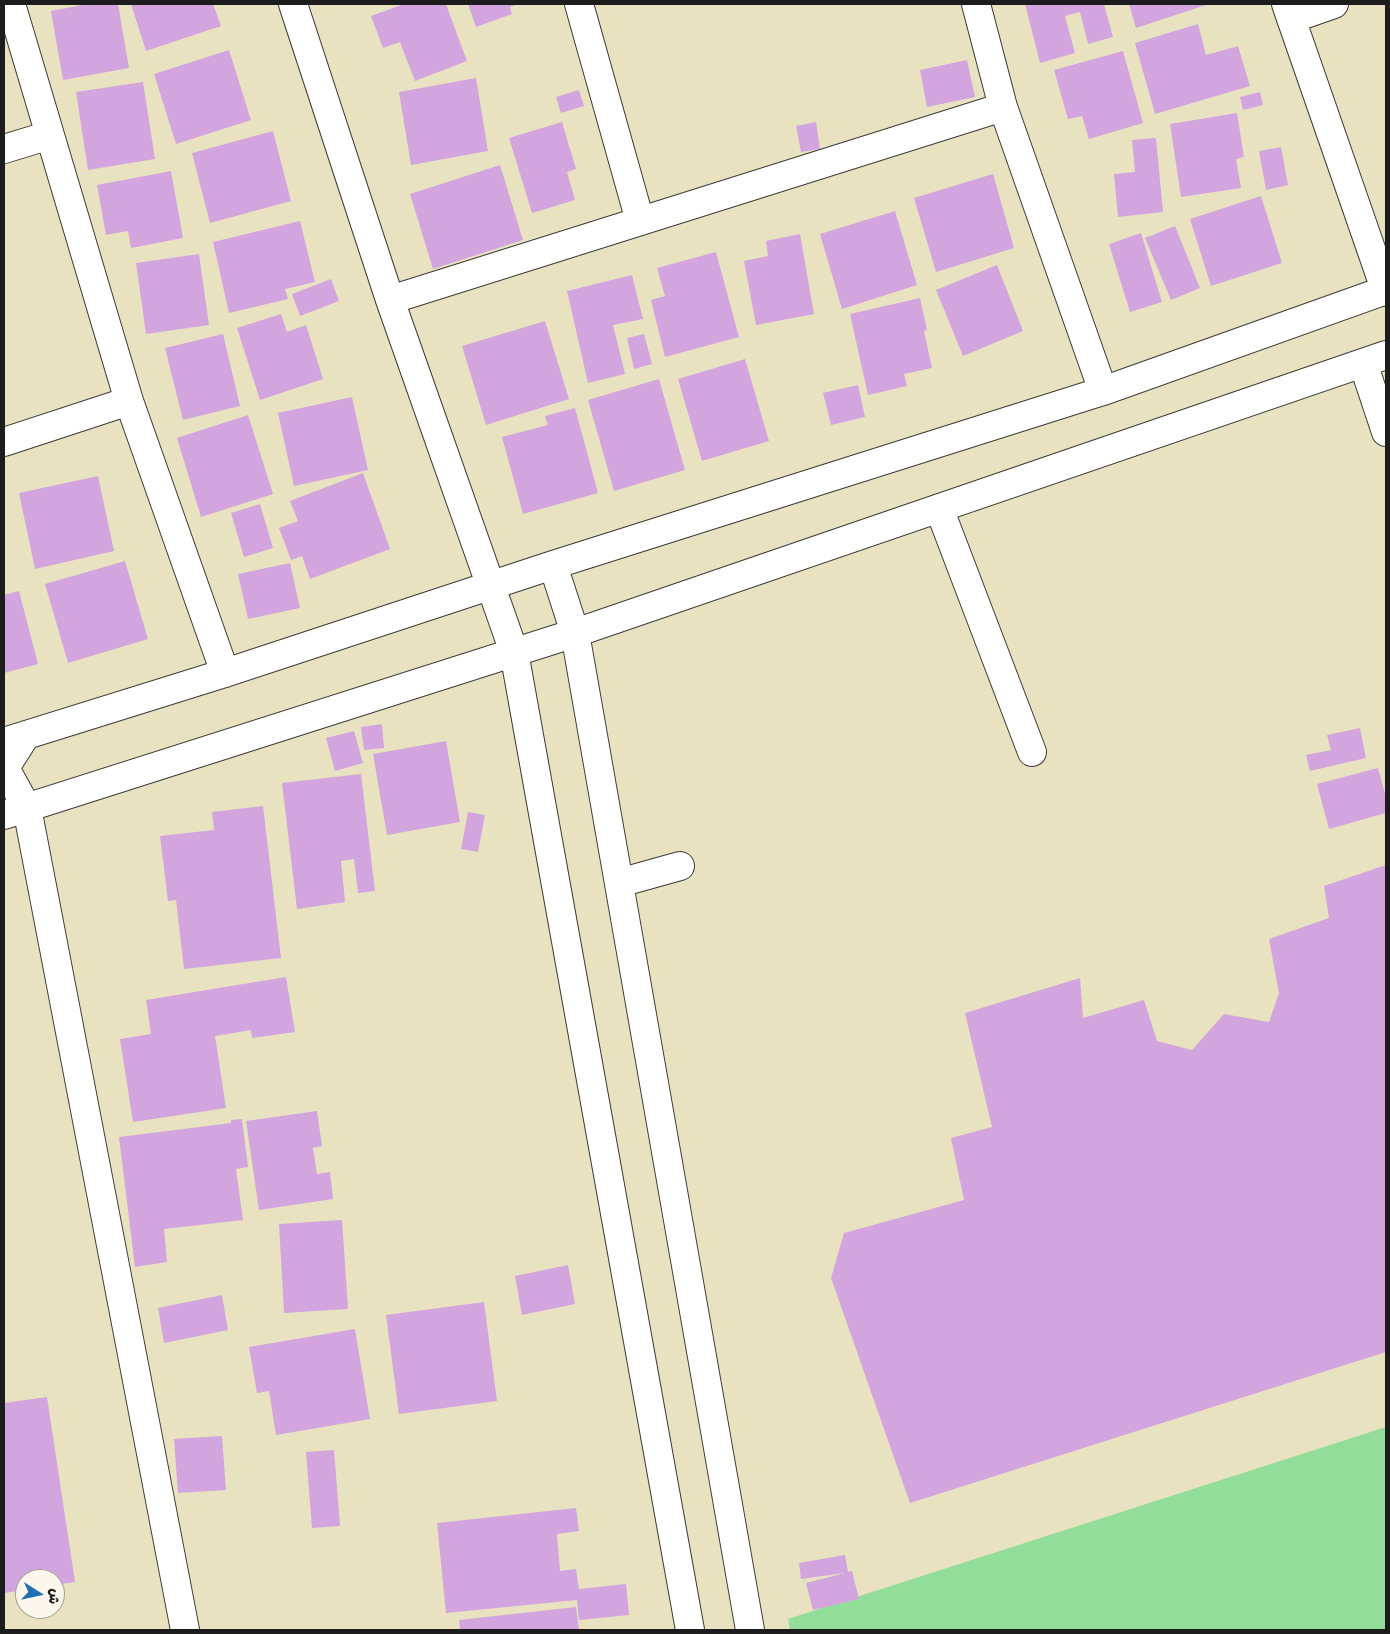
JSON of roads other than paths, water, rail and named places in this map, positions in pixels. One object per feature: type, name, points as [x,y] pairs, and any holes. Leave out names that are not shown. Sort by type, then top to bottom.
[{"type":"street","points":[[11,4],[129,400],[225,673]]},
{"type":"street","points":[[293,4],[390,300],[514,652],[690,1630]]},
{"type":"street","points":[[579,4],[640,221]]},
{"type":"street","points":[[976,4],[1004,107],[1103,391]]},
{"type":"street","points":[[185,1630],[5,768],[15,739],[225,673],[490,585],[1103,391],[1386,291],[1288,11],[1334,4]]},
{"type":"street","points":[[390,300],[1004,107]]},
{"type":"street","points":[[4,149],[50,135]]},
{"type":"street","points":[[15,811],[575,633],[1375,359],[1386,432]]},
{"type":"street","points":[[4,442],[129,400]]},
{"type":"street","points":[[939,508],[1032,752]]},
{"type":"street","points":[[553,565],[575,633],[750,1630]]},
{"type":"street","points":[[619,883],[680,866]]}]
